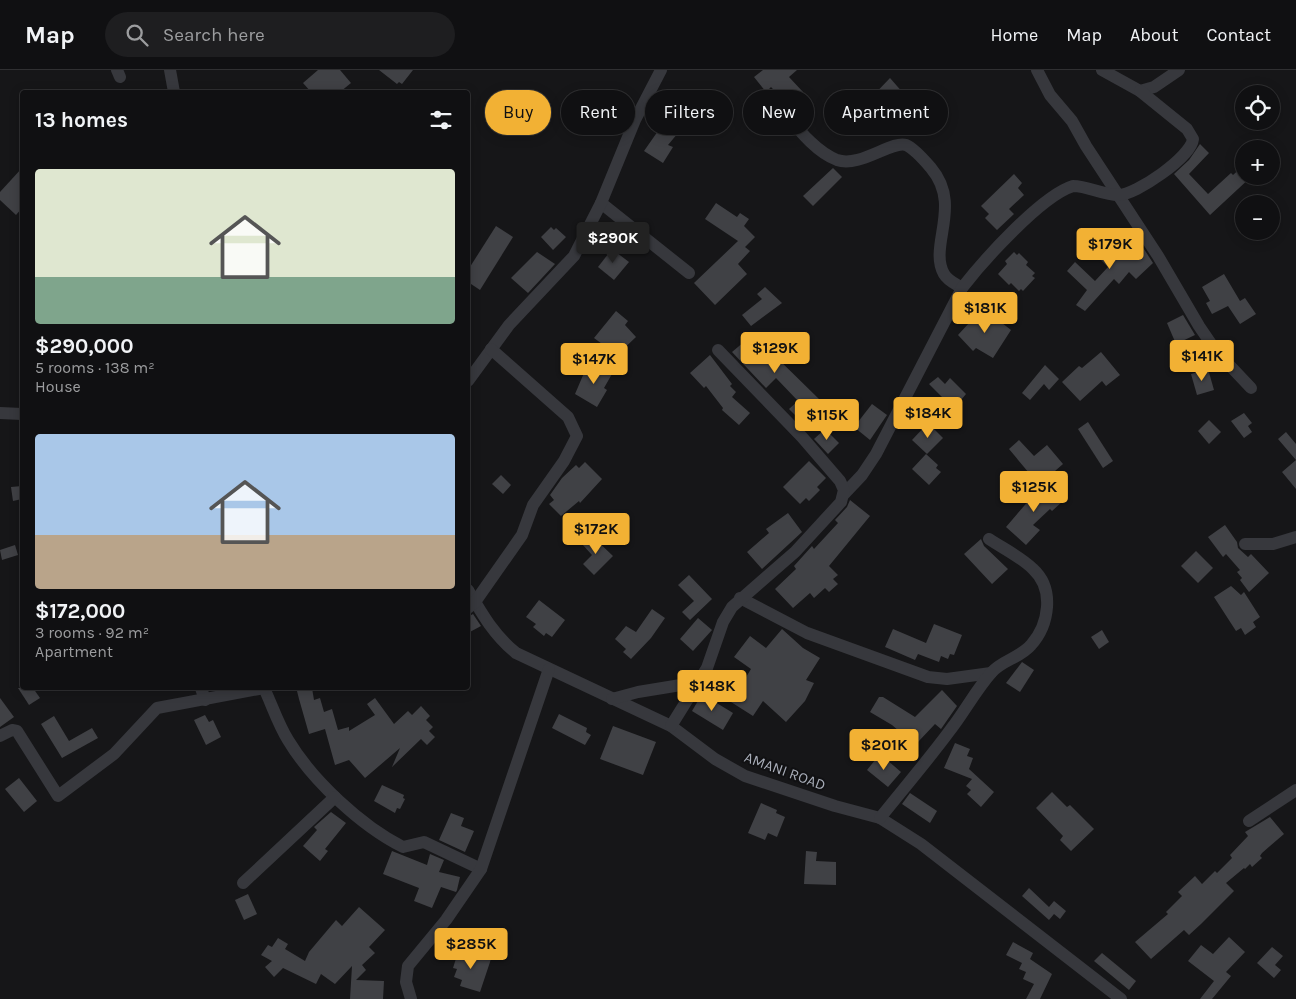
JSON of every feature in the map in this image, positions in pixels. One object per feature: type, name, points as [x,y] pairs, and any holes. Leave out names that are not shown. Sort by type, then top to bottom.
[{"type":"street","points":[[170,70],[174,90]]},
{"type":"street","points":[[470,378],[524,309],[568,264],[601,203],[635,120],[660,70]]},
{"type":"street","points":[[1037,70],[1044,86],[1072,121],[1086,146],[1162,263],[1184,303],[1216,351],[1252,388]]},
{"type":"street","points":[[671,726],[712,658],[726,615],[740,598],[795,552],[862,475],[876,454],[940,326],[962,288],[975,271],[1020,224],[1064,190],[1079,186],[1118,195],[1137,189],[1182,157],[1190,147],[1193,139],[1188,129],[1140,92],[1102,70]]},
{"type":"street","points":[[1140,92],[1154,88],[1179,70]]},
{"type":"street","points":[[806,135],[821,150],[838,160],[857,160],[899,145],[912,148],[934,172],[945,194],[946,207],[941,257],[943,270],[948,278],[962,288]]},
{"type":"street","points":[[1132,217],[1137,189]]},
{"type":"street","points":[[601,203],[689,273]]},
{"type":"street","points":[[471,605],[522,535],[533,505],[564,461],[577,436],[568,417],[491,349]]},
{"type":"street","points":[[718,350],[802,437],[840,481],[844,494]]},
{"type":"street","points":[[0,413],[20,414]]},
{"type":"street","points":[[1245,544],[1267,545],[1296,537]]},
{"type":"street","points":[[880,818],[943,741],[991,673],[1005,661],[1023,653],[1032,645],[1045,619],[1047,604],[1042,580],[1033,569],[990,539]]},
{"type":"street","points":[[740,598],[807,633],[928,676],[947,679],[991,673]]},
{"type":"street","name":"AMANI ROAD","points":[[471,605],[502,642],[516,653],[671,726],[715,759],[744,776],[818,801],[880,818],[921,844],[1120,999]]},
{"type":"street","points":[[411,999],[406,982],[408,966],[446,920],[481,869],[549,669]]},
{"type":"street","points":[[612,699],[638,692],[698,682]]},
{"type":"street","points":[[202,690],[205,700]]},
{"type":"street","points":[[0,736],[10,730],[17,731],[58,796],[114,754],[157,708],[254,690]]},
{"type":"street","points":[[265,690],[288,741],[335,797],[380,834],[402,847],[424,842],[481,869]]},
{"type":"street","points":[[1249,821],[1296,790]]},
{"type":"street","points":[[243,883],[335,797]]},
{"type":"building","points":[[318,70],[340,70],[351,83],[342,90],[309,90],[303,83]]},
{"type":"building","points":[[379,70],[413,70],[402,84],[399,82],[397,84]]},
{"type":"building","points":[[763,70],[797,70],[789,77],[801,90],[774,90],[771,87],[764,90],[754,77]]},
{"type":"building","points":[[890,78],[900,90],[878,90]]},
{"type":"building","points":[[655,135],[676,135],[668,145],[673,147],[663,163],[644,151]]},
{"type":"building","points":[[1200,144],[1209,153],[1189,174],[1208,194],[1231,173],[1233,175],[1235,173],[1235,185],[1242,185],[1210,215],[1174,174],[1189,160]]},
{"type":"building","points":[[833,168],[842,177],[813,206],[803,196]]},
{"type":"building","points":[[20,170],[20,210],[16,215],[0,200],[0,192]]},
{"type":"building","points":[[1014,174],[1022,183],[1018,188],[1024,195],[1009,209],[1014,214],[997,230],[985,218],[989,214],[981,206]]},
{"type":"building","points":[[716,203],[737,217],[740,213],[749,219],[744,226],[755,237],[745,247],[750,251],[738,264],[747,274],[715,305],[694,283],[738,241],[705,219]]},
{"type":"building","points":[[496,226],[513,237],[480,290],[470,283],[470,267]]},
{"type":"building","points":[[551,227],[554,230],[556,228],[566,237],[553,250],[541,237]]},
{"type":"building","points":[[1108,235],[1131,257],[1142,246],[1153,263],[1136,279],[1129,272],[1119,284],[1114,279],[1085,311],[1076,305],[1087,290],[1067,271],[1075,262],[1095,281],[1108,267],[1095,254],[1102,247],[1099,244]]},
{"type":"building","points":[[612,249],[629,262],[614,280],[598,267]]},
{"type":"building","points":[[537,252],[555,264],[528,293],[511,278]]},
{"type":"building","points":[[1014,252],[1017,255],[1019,253],[1028,262],[1026,265],[1035,273],[1032,276],[1035,278],[1023,291],[1021,289],[1019,291],[1011,283],[1009,285],[998,274],[1007,264],[1005,261]]},
{"type":"building","points":[[1224,274],[1240,301],[1245,298],[1256,314],[1240,324],[1228,306],[1212,314],[1206,303],[1210,301],[1202,287]]},
{"type":"building","points":[[765,287],[782,303],[751,326],[742,315],[762,299],[757,294]]},
{"type":"building","points":[[616,311],[628,321],[625,325],[636,337],[617,355],[594,338]]},
{"type":"building","points":[[980,311],[984,315],[988,312],[1011,330],[993,358],[976,348],[973,351],[958,335]]},
{"type":"building","points":[[1183,315],[1195,335],[1176,344],[1167,323]]},
{"type":"building","points":[[751,336],[767,356],[771,352],[819,399],[798,418],[789,409],[798,401],[776,378],[766,388],[732,352]]},
{"type":"building","points":[[1101,352],[1120,375],[1106,386],[1102,381],[1080,401],[1062,382],[1079,366],[1082,368]]},
{"type":"building","points":[[710,355],[732,384],[730,386],[736,392],[732,397],[750,413],[739,425],[722,410],[723,408],[706,386],[704,388],[690,373]]},
{"type":"building","points":[[593,363],[612,374],[604,388],[607,390],[597,407],[575,394],[584,373],[586,375]]},
{"type":"building","points":[[1045,365],[1059,379],[1049,390],[1044,384],[1030,400],[1022,393]]},
{"type":"building","points":[[1208,369],[1214,390],[1197,395],[1191,374]]},
{"type":"building","points":[[938,377],[945,384],[950,378],[966,394],[947,417],[935,405],[942,397],[929,384]]},
{"type":"building","points":[[872,404],[887,415],[870,440],[854,427]]},
{"type":"building","points":[[1244,413],[1252,423],[1248,426],[1252,432],[1244,438],[1231,421]]},
{"type":"building","points":[[1209,420],[1221,432],[1209,444],[1198,431]]},
{"type":"building","points":[[1088,422],[1113,461],[1103,468],[1078,429]]},
{"type":"building","points":[[928,423],[943,438],[927,454],[912,440]]},
{"type":"building","points":[[825,429],[839,443],[828,454],[814,439]]},
{"type":"building","points":[[1286,432],[1296,444],[1296,460],[1278,439]]},
{"type":"building","points":[[1019,440],[1034,456],[1047,445],[1063,464],[1039,485],[1009,449]]},
{"type":"building","points":[[926,454],[938,465],[936,468],[941,472],[929,485],[912,469]]},
{"type":"building","points":[[1296,460],[1296,489],[1282,472]]},
{"type":"building","points":[[809,461],[826,478],[817,487],[820,490],[809,501],[806,498],[800,504],[783,487]]},
{"type":"building","points":[[585,462],[602,479],[580,503],[579,501],[561,516],[549,504],[554,500],[550,495],[562,478],[576,465],[579,468]]},
{"type":"building","points":[[501,475],[511,485],[503,494],[492,484]]},
{"type":"building","points":[[1045,482],[1063,501],[1052,511],[1050,509],[1033,525],[1040,530],[1026,545],[1006,527],[1030,499],[1029,497]]},
{"type":"building","points":[[20,486],[20,499],[13,501],[11,487]]},
{"type":"building","points":[[850,500],[870,516],[829,566],[838,575],[833,579],[838,584],[829,592],[825,588],[814,598],[810,593],[793,608],[775,589],[796,569],[794,566],[812,546],[814,549],[838,523],[835,520],[847,507]]},
{"type":"building","points":[[788,513],[802,532],[762,569],[747,552],[769,533],[766,529]]},
{"type":"building","points":[[1225,525],[1237,542],[1238,548],[1248,557],[1251,554],[1269,573],[1249,592],[1240,580],[1242,578],[1237,572],[1240,570],[1226,554],[1223,557],[1208,537]]},
{"type":"building","points":[[591,535],[613,556],[594,575],[583,564],[592,555],[582,544]]},
{"type":"building","points":[[981,539],[984,546],[1008,569],[992,584],[964,554]]},
{"type":"building","points":[[15,545],[18,555],[2,560],[0,550]]},
{"type":"building","points":[[1196,551],[1213,568],[1198,583],[1181,566]]},
{"type":"building","points":[[689,575],[712,599],[690,620],[682,612],[694,601],[678,585]]},
{"type":"building","points":[[1231,586],[1241,595],[1244,592],[1260,617],[1253,622],[1256,627],[1245,635],[1241,628],[1236,631],[1214,597]]},
{"type":"building","points":[[539,600],[565,620],[552,637],[546,633],[544,636],[533,627],[536,624],[526,617]]},
{"type":"building","points":[[652,609],[665,618],[651,638],[631,659],[623,652],[626,649],[615,639],[626,626],[636,632]]},
{"type":"building","points":[[473,614],[481,626],[470,632],[470,616]]},
{"type":"building","points":[[698,618],[712,630],[693,651],[680,639]]},
{"type":"building","points":[[934,624],[962,635],[954,655],[950,654],[948,659],[941,656],[939,662],[918,654],[915,660],[885,647],[893,629],[926,643]]},
{"type":"building","points":[[782,629],[803,648],[820,658],[806,680],[814,683],[805,701],[786,722],[763,701],[753,716],[731,702],[751,669],[734,657],[750,636],[766,648]]},
{"type":"building","points":[[1102,630],[1109,642],[1099,649],[1091,637]]},
{"type":"building","points":[[1022,662],[1034,670],[1020,692],[1006,683]]},
{"type":"building","points":[[18,688],[20,690],[34,690],[40,698],[29,705]]},
{"type":"building","points":[[312,690],[314,700],[320,698],[324,712],[332,709],[338,730],[349,727],[349,731],[375,715],[367,704],[375,698],[394,724],[408,711],[412,715],[421,706],[430,716],[426,720],[433,727],[429,731],[435,737],[427,745],[421,739],[392,767],[400,748],[365,778],[349,760],[335,765],[325,729],[309,734],[297,691]]},
{"type":"building","points":[[942,690],[957,706],[941,729],[935,724],[918,742],[915,740],[913,743],[892,725],[870,712],[879,697],[883,697],[915,717]]},
{"type":"building","points":[[702,694],[733,713],[723,730],[692,711]]},
{"type":"building","points":[[0,698],[14,717],[0,727]]},
{"type":"building","points":[[559,714],[587,728],[586,732],[591,735],[585,745],[552,728]]},
{"type":"building","points":[[205,715],[209,722],[213,720],[221,737],[206,745],[194,720]]},
{"type":"building","points":[[54,716],[69,741],[92,728],[98,738],[62,758],[41,724]]},
{"type":"building","points":[[613,726],[656,742],[643,775],[600,759]]},
{"type":"building","points":[[955,743],[970,749],[967,756],[973,758],[969,769],[994,792],[981,807],[967,794],[971,790],[966,786],[972,779],[944,768]]},
{"type":"building","points":[[880,754],[901,772],[888,787],[867,770]]},
{"type":"building","points":[[19,778],[37,801],[24,812],[5,789]]},
{"type":"building","points":[[382,785],[404,795],[403,798],[405,799],[400,809],[397,808],[395,813],[374,801]]},
{"type":"building","points":[[1052,792],[1067,807],[1070,805],[1094,829],[1071,851],[1060,840],[1063,836],[1036,808]]},
{"type":"building","points":[[910,793],[937,811],[930,823],[902,804]]},
{"type":"building","points":[[761,803],[777,810],[776,813],[785,817],[777,837],[768,833],[765,840],[748,833]]},
{"type":"building","points":[[331,812],[346,823],[325,849],[328,851],[320,861],[303,846],[317,830],[314,827]]},
{"type":"building","points":[[451,813],[464,818],[461,826],[474,831],[465,852],[439,840]]},
{"type":"building","points":[[1270,817],[1284,834],[1262,853],[1260,856],[1262,858],[1252,867],[1250,864],[1226,883],[1234,891],[1201,924],[1189,935],[1184,930],[1151,959],[1135,942],[1168,914],[1166,912],[1182,896],[1178,892],[1195,876],[1202,884],[1215,871],[1217,873],[1232,858],[1230,855],[1248,836],[1245,832]]},
{"type":"building","points":[[392,851],[427,865],[430,854],[444,860],[439,872],[460,877],[456,892],[441,887],[432,908],[414,901],[419,888],[383,874]]},
{"type":"building","points":[[806,851],[817,852],[816,861],[836,862],[836,885],[804,884]]},
{"type":"building","points":[[1029,888],[1049,907],[1054,901],[1066,911],[1060,919],[1054,914],[1049,920],[1022,896]]},
{"type":"building","points":[[248,894],[257,914],[244,920],[235,900]]},
{"type":"building","points":[[359,907],[385,930],[369,947],[375,953],[362,965],[366,970],[356,980],[384,981],[383,999],[350,999],[352,966],[335,984],[321,974],[316,984],[283,968],[274,977],[265,967],[272,961],[261,955],[268,945],[272,947],[278,938],[288,944],[285,949],[305,961],[309,952],[336,920],[342,926]]},
{"type":"building","points":[[1229,937],[1245,952],[1226,972],[1231,976],[1212,999],[1200,999],[1214,981],[1188,961],[1201,945],[1213,954]]},
{"type":"building","points":[[1013,942],[1033,953],[1030,959],[1052,974],[1040,999],[1026,999],[1034,984],[1023,979],[1026,972],[1019,969],[1022,963],[1006,955]]},
{"type":"building","points":[[1272,947],[1283,956],[1275,965],[1281,970],[1274,978],[1257,963]]},
{"type":"building","points":[[459,949],[491,959],[480,992],[460,986],[462,980],[454,977],[457,969],[453,968]]},
{"type":"building","points":[[1102,953],[1136,981],[1129,990],[1094,961]]}]
